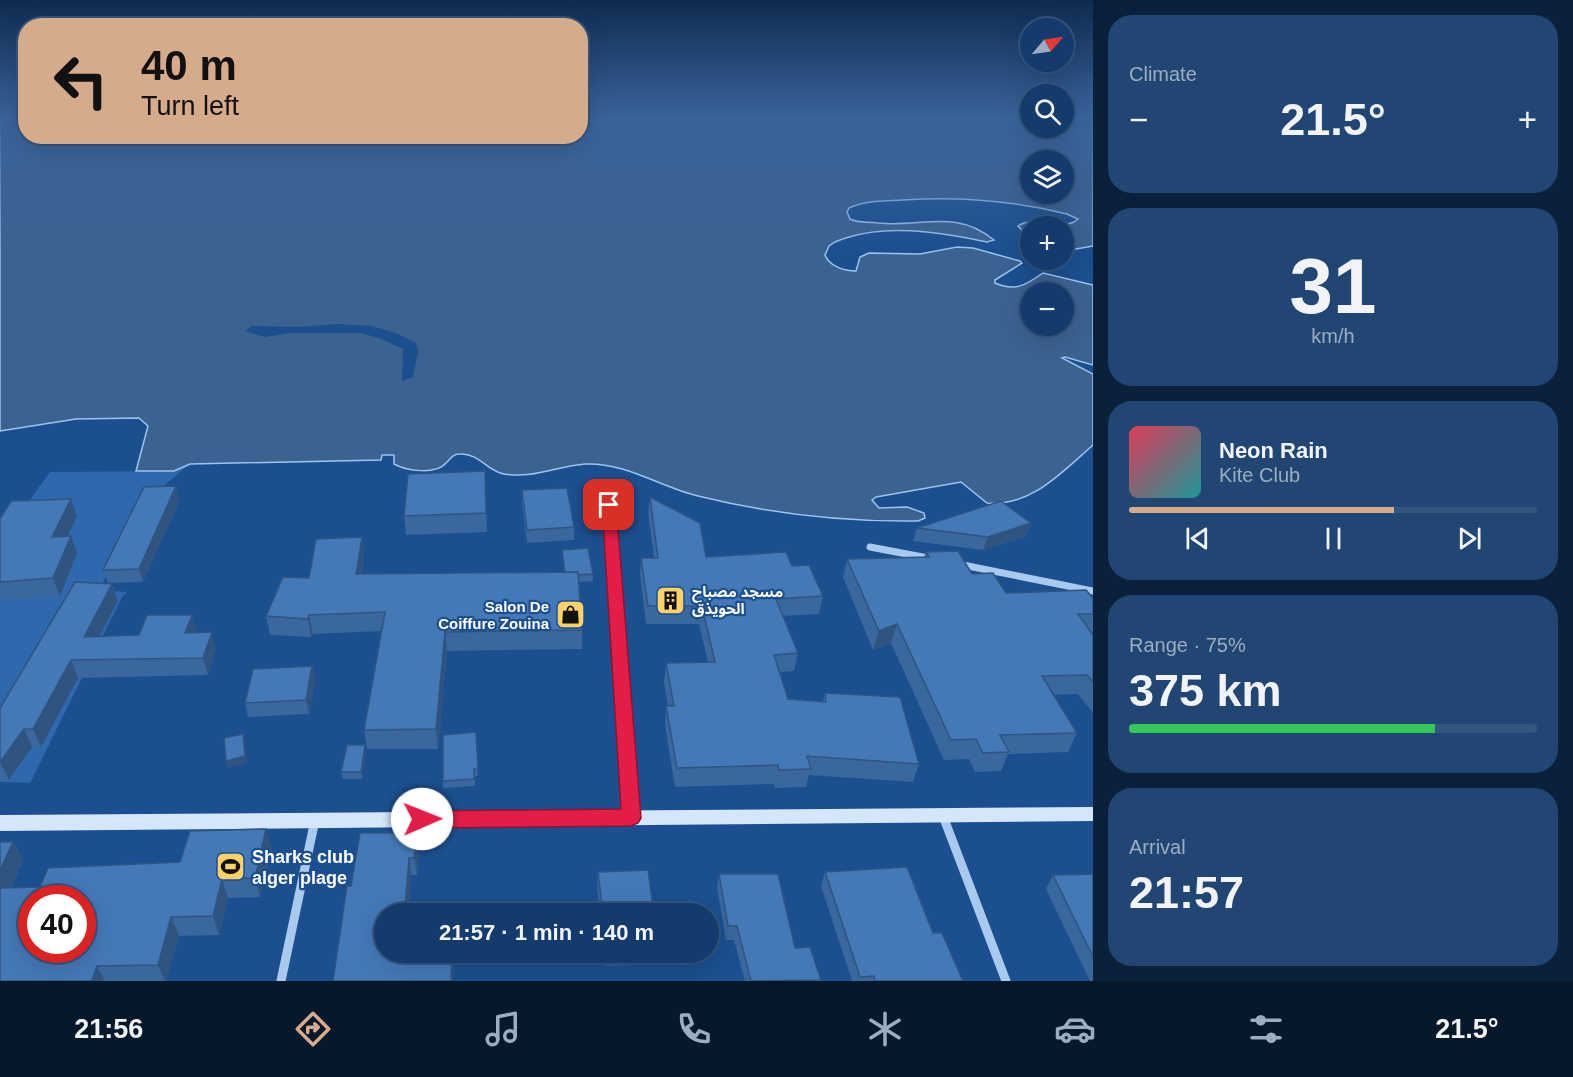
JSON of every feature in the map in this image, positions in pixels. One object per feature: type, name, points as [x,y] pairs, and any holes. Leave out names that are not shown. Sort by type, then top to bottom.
[{"type":"street","points":[[609,505],[631,818]]},
{"type":"street","points":[[870,548],[939,560]]},
{"type":"street","points":[[951,562],[1093,591]]},
{"type":"street","points":[[0,823],[1093,814]]},
{"type":"street","points":[[943,815],[1006,981]]},
{"type":"street","points":[[281,981],[315,820]]},
{"type":"shaded area","points":[[0,164],[1020,164],[1020,204],[1074,204],[1074,164],[1093,164],[1093,246],[1074,249],[1074,222],[1078,219],[1067,214],[1006,202],[924,199],[869,202],[855,205],[847,212],[850,219],[861,222],[894,224],[951,222],[980,230],[994,240],[987,242],[930,232],[872,232],[835,242],[829,246],[825,255],[838,267],[856,271],[860,257],[869,253],[920,254],[957,247],[973,248],[1020,261],[1020,264],[995,280],[995,283],[1009,287],[1020,286],[1020,336],[1074,336],[1074,282],[1029,282],[1043,273],[1093,285],[1093,365],[1062,358],[1093,374],[1093,445],[1045,486],[1032,494],[1003,503],[987,503],[961,482],[876,497],[872,500],[879,508],[907,507],[924,513],[925,518],[918,521],[835,518],[753,508],[698,496],[628,471],[600,464],[575,465],[535,474],[504,474],[467,454],[455,455],[441,467],[421,471],[394,464],[394,455],[382,455],[381,460],[190,464],[174,471],[136,471],[148,426],[139,418],[76,419],[0,431]]},
{"type":"shaded area","points":[[190,464],[145,501],[99,590],[127,592],[122,597],[30,783],[0,782],[0,541],[50,472],[174,471]]},
{"type":"pier","points":[[337,324],[371,326],[396,333],[416,343],[418,352],[413,377],[402,381],[403,349],[379,338],[360,333],[291,333],[265,337],[245,331],[252,326],[298,327]]},
{"type":"building","points":[[485,471],[486,513],[404,516],[408,474]]},
{"type":"building","points":[[176,486],[139,569],[103,570],[144,487]]},
{"type":"building","points":[[567,488],[574,527],[527,530],[522,490]]},
{"type":"building","points":[[650,497],[700,523],[706,557],[786,552],[792,566],[809,565],[823,596],[776,599],[798,653],[774,655],[788,699],[826,702],[825,693],[900,697],[919,764],[807,756],[811,769],[779,770],[778,765],[677,768],[666,706],[674,706],[666,663],[715,662],[702,606],[648,606],[641,558],[658,558]]},
{"type":"building","points":[[71,499],[52,537],[71,536],[53,578],[0,582],[0,519],[11,501]]},
{"type":"building","points":[[1001,501],[1031,523],[988,537],[917,528]]},
{"type":"building","points":[[362,537],[356,574],[578,572],[582,630],[445,632],[436,729],[364,730],[385,612],[309,615],[308,619],[266,616],[283,577],[309,578],[316,539]]},
{"type":"building","points":[[588,548],[593,574],[579,575],[578,572],[565,572],[562,550]]},
{"type":"building","points":[[958,551],[972,574],[993,573],[1006,593],[1086,590],[1093,598],[1093,614],[1078,614],[1093,635],[1093,682],[1087,675],[1042,676],[1077,733],[1000,735],[1009,752],[983,753],[976,739],[951,740],[897,624],[879,631],[847,559],[929,557],[926,552]]},
{"type":"building","points":[[75,582],[112,584],[84,637],[139,635],[147,615],[192,615],[185,633],[212,632],[203,658],[71,660],[33,729],[24,729],[0,762],[0,708]]},
{"type":"building","points":[[312,666],[306,700],[245,703],[253,669]]},
{"type":"building","points":[[476,732],[478,769],[474,769],[474,779],[443,781],[443,735]]},
{"type":"building","points":[[243,734],[245,756],[226,761],[224,738]]},
{"type":"building","points":[[347,745],[365,745],[361,772],[341,772]]},
{"type":"building","points":[[266,829],[255,878],[222,879],[213,916],[171,917],[158,965],[97,966],[92,981],[0,981],[0,888],[18,888],[18,963],[96,963],[96,885],[41,885],[48,868],[180,862],[190,831]]},
{"type":"building","points":[[360,833],[417,833],[414,858],[409,858],[405,903],[374,903],[374,963],[452,963],[451,981],[333,981],[347,886],[351,886]]},
{"type":"building","points":[[0,842],[13,842],[0,870]]},
{"type":"building","points":[[907,867],[933,933],[942,933],[963,981],[875,981],[874,976],[860,977],[825,872]]},
{"type":"building","points":[[648,870],[652,903],[602,903],[598,872]]},
{"type":"building","points":[[719,874],[778,874],[795,948],[810,947],[821,980],[751,981],[737,926],[728,926]]},
{"type":"building","points":[[1093,874],[1093,957],[1053,875]]},
{"type":"place","name":"مسجد مصباح الحويذق","points":[[671,600]]},
{"type":"place","name":"Salon De Coiffure Zouina","points":[[570,615]]},
{"type":"place","name":"Sharks club alger plage","points":[[231,867]]},
{"type":"route","points":[[422,819],[631,818],[609,505]]}]
